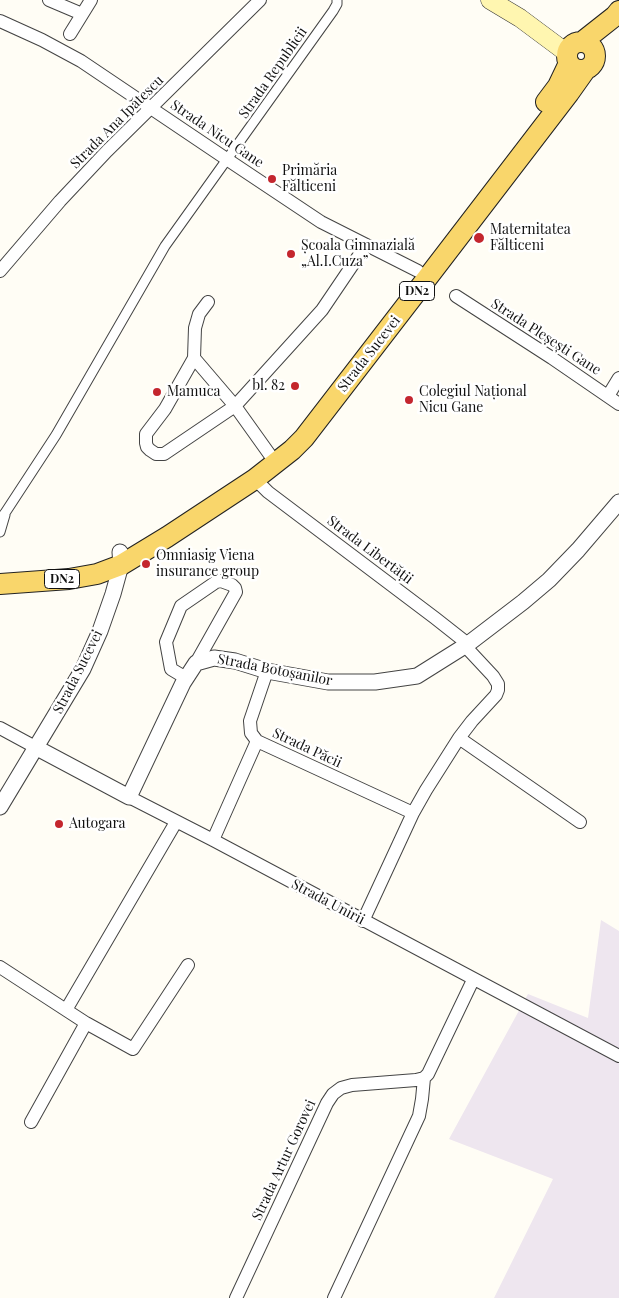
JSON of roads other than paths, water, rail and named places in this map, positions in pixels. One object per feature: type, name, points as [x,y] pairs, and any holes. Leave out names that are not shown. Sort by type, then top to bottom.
[{"type":"main road","points":[[490,0],[579,54]]},
{"type":"main road","name":"Strada Sucevei","points":[[121,559],[169,523],[247,472],[285,442],[295,431],[418,271],[460,224],[569,93],[579,54],[619,11]]},
{"type":"main road","name":"Strada Sucevei","points":[[579,54],[619,26]]},
{"type":"main road","name":"Strada Sucevei","points":[[121,559],[167,537],[255,479],[304,438],[460,224]]},
{"type":"main road","name":"DN2","points":[[0,575],[71,570],[121,559]]},
{"type":"main road","name":"DN2","points":[[0,584],[69,579],[97,574],[121,559]]},
{"type":"street","points":[[49,0],[82,14]]},
{"type":"street","points":[[70,34],[91,0]]},
{"type":"street","name":"Strada Ana Ipătescu","points":[[0,271],[60,201],[107,152],[260,0]]},
{"type":"street","name":"Strada Republicii","points":[[0,532],[3,516],[56,435],[165,246],[333,11],[337,0]]},
{"type":"street","name":"Strada Nicu Gane","points":[[0,20],[81,60],[322,222],[418,271]]},
{"type":"street","points":[[208,302],[199,314],[195,328],[194,358],[166,409],[146,434],[146,443],[150,450],[156,454],[164,454],[235,406],[322,310],[366,245]]},
{"type":"street","name":"Strada Pleșești Gane","points":[[456,296],[614,400]]},
{"type":"street","points":[[194,358],[235,406],[270,454]]},
{"type":"street","points":[[614,400],[619,378]]},
{"type":"street","name":"Strada Libertății","points":[[255,479],[268,492],[435,618],[466,645]]},
{"type":"street","name":"Strada Botoșanilor","points":[[129,797],[183,682],[196,663],[214,658],[235,661],[267,671],[328,682],[354,683],[395,680],[417,676],[466,645],[549,580],[578,550],[619,502]]},
{"type":"street","name":"Strada Sucevei","points":[[0,807],[83,669],[107,613],[121,559]]},
{"type":"street","points":[[186,678],[170,670],[166,642],[181,606],[216,582],[221,581],[232,585],[236,592],[196,663]]},
{"type":"street","points":[[363,920],[413,813],[426,790],[459,738],[496,695],[498,690],[498,684],[493,676],[466,645]]},
{"type":"street","name":"Strada Păcii","points":[[267,671],[250,721],[251,733],[257,741],[413,813]]},
{"type":"street","points":[[0,728],[37,748]]},
{"type":"street","points":[[459,738],[580,822]]},
{"type":"street","points":[[213,840],[257,741]]},
{"type":"street","name":"Strada Unirii","points":[[37,748],[619,1056]]},
{"type":"street","points":[[66,1010],[176,822]]},
{"type":"street","points":[[0,967],[66,1010],[133,1049],[188,965]]},
{"type":"street","points":[[334,1298],[418,1116],[424,1078],[428,1074],[473,980]]},
{"type":"street","points":[[31,1122],[86,1022]]},
{"type":"street","name":"Strada Artur Gorovei","points":[[236,1298],[327,1103],[333,1094],[341,1088],[352,1085],[424,1078]]},
{"type":"place","name":"Primăria Fălticeni","points":[[272,179]]},
{"type":"place","name":"Maternitatea Fălticeni","points":[[479,238]]},
{"type":"place","name":"Școala Gimnazială „Al.I.Cuza”","points":[[291,254]]},
{"type":"place","name":"bl. 82","points":[[295,386]]},
{"type":"place","name":"Mamuca","points":[[157,392]]},
{"type":"place","name":"Colegiul Național Nicu Gane","points":[[409,400]]},
{"type":"place","name":"Omniasig Viena insurance group","points":[[146,564]]},
{"type":"place","name":"Autogara","points":[[59,824]]}]
